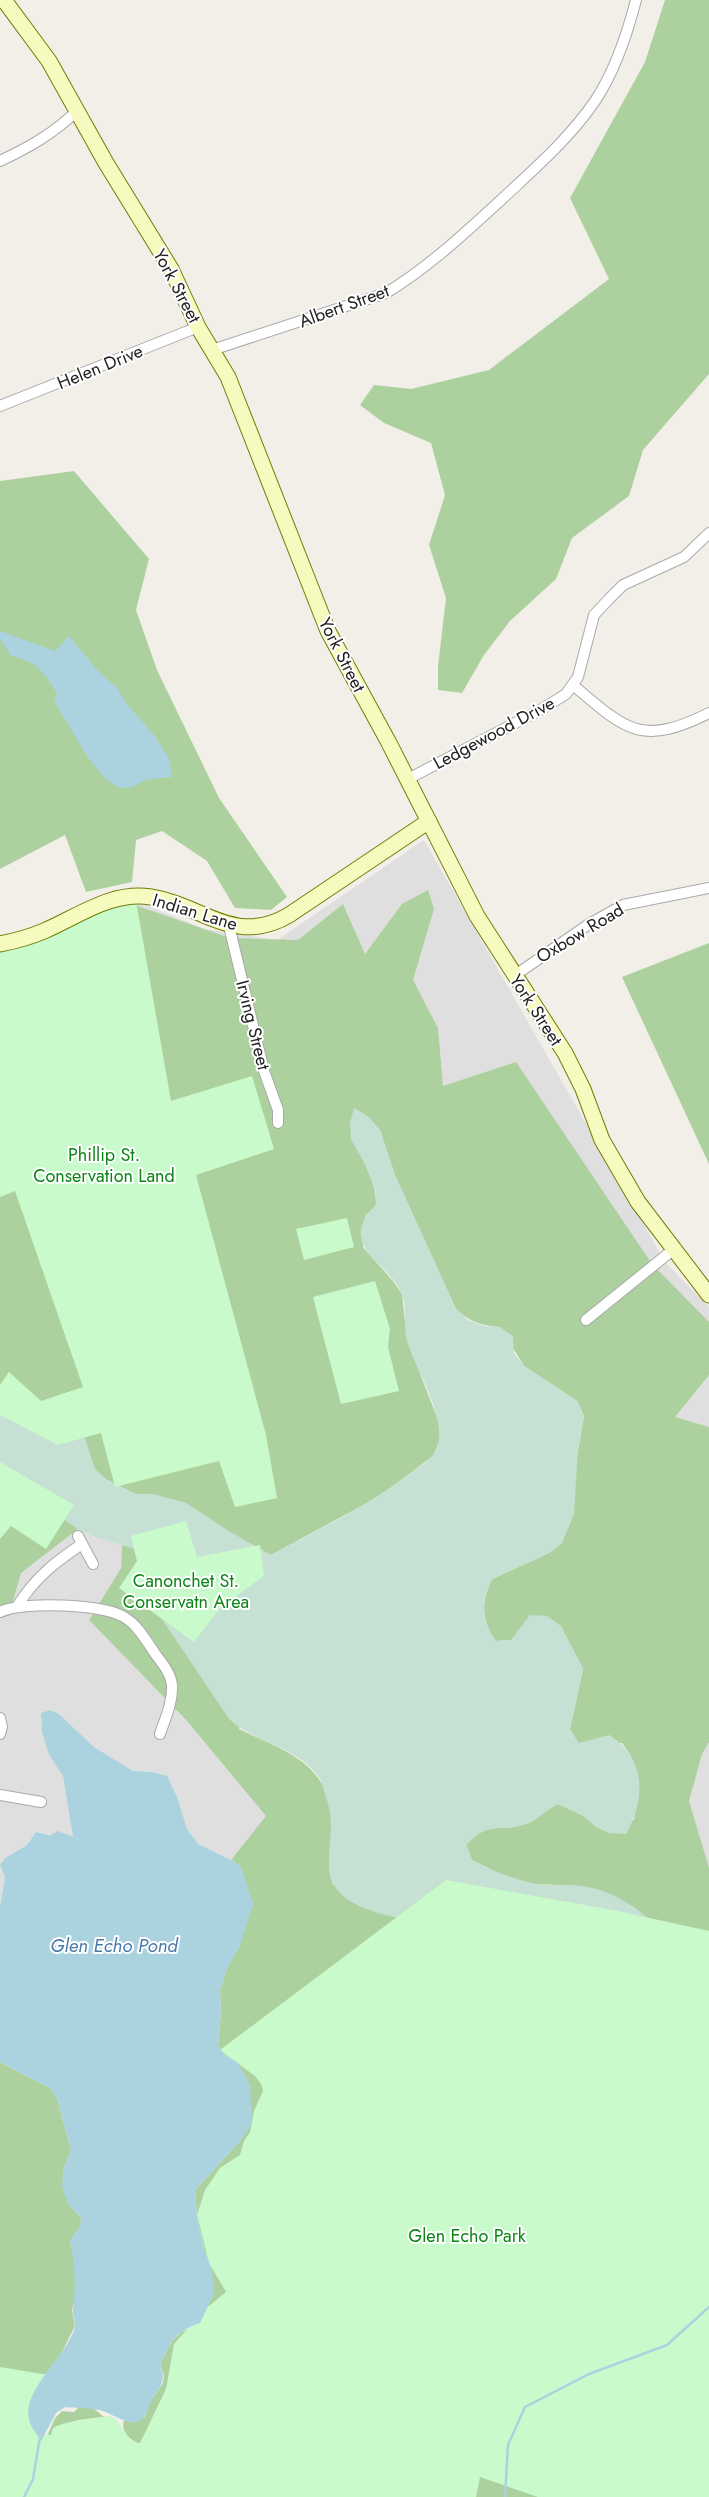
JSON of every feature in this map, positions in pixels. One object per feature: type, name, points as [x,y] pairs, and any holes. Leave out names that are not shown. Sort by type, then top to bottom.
[{"type":"street","name":"York Street","points":[[4,0],[49,61],[106,163],[171,269],[198,327],[228,377],[328,631],[477,916],[564,1054],[583,1089],[602,1140],[638,1202],[709,1295]]},
{"type":"street","name":"Albert Street","points":[[212,350],[386,292],[406,281],[445,251],[554,150],[595,101],[614,67],[636,0]]},
{"type":"street","points":[[0,161],[34,145],[59,129],[78,110]]},
{"type":"street","name":"Helen Drive","points":[[0,406],[198,327]]},
{"type":"street","name":"Ledgewood Drive","points":[[406,780],[542,709],[566,694],[573,685],[585,655],[589,630],[594,615],[623,585],[684,557],[709,533]]},
{"type":"street","points":[[573,685],[615,720],[644,732],[665,731],[709,713]]},
{"type":"street","name":"Indian Lane","points":[[0,944],[44,931],[102,903],[138,896],[163,900],[229,926],[257,927],[276,922],[428,821]]},
{"type":"street","name":"Oxbow Road","points":[[514,976],[588,924],[623,905],[709,888]]},
{"type":"street","name":"Irving Street","points":[[229,926],[264,1071],[278,1110],[278,1123]]},
{"type":"street","points":[[586,1320],[674,1250]]},
{"type":"street","points":[[18,1605],[32,1584],[46,1569],[80,1540],[93,1564]]},
{"type":"street","points":[[0,1612],[18,1605],[67,1606],[119,1614],[131,1622],[171,1679],[171,1695],[160,1734]]},
{"type":"street","points":[[0,1718],[2,1727],[0,1734]]},
{"type":"street","points":[[0,1794],[41,1802]]},
{"type":"shaded area","points":[[424,840],[665,1262],[709,1307],[709,1466],[171,1101],[136,901],[205,929],[277,940]]},
{"type":"shaded area","points":[[87,1522],[123,1530],[121,1568],[89,1620],[187,1721],[267,1816],[231,1860],[198,1844],[187,1829],[177,1797],[152,1772],[133,1771],[94,1747],[59,1714],[50,1710],[41,1713],[42,1732],[49,1755],[63,1776],[73,1837],[36,1832],[27,1845],[5,1858],[0,1865],[0,1618],[9,1615],[21,1573]]},
{"type":"shaded area","points":[[709,1698],[709,1887],[673,1766]]},
{"type":"shaded area","points":[[0,1865],[5,1877],[0,1907]]},
{"type":"green space","points":[[665,0],[709,0],[709,374],[643,450],[629,496],[572,538],[556,579],[510,621],[484,655],[462,693],[438,690],[438,666],[446,598],[429,545],[445,495],[431,443],[384,423],[360,405],[374,385],[411,389],[489,370],[609,279],[570,198],[645,62]]},
{"type":"green space","points":[[74,471],[149,559],[136,610],[157,670],[219,798],[287,897],[271,910],[235,908],[207,861],[162,831],[136,840],[132,882],[86,892],[65,835],[0,869],[0,481]]},
{"type":"green space","points":[[428,890],[434,909],[413,980],[438,1028],[443,1086],[516,1062],[652,1264],[709,1322],[709,1375],[675,1417],[709,1427],[709,1742],[702,1754],[689,1801],[709,1868],[709,2169],[624,2497],[161,2497],[135,2442],[125,2433],[123,2424],[124,2420],[129,2422],[145,2417],[150,2402],[163,2383],[164,2376],[160,2364],[168,2349],[179,2334],[200,2323],[212,2270],[204,2249],[197,2217],[195,2190],[240,2141],[238,2062],[225,2055],[218,2046],[221,2012],[220,1990],[227,1968],[240,1945],[241,1867],[231,1860],[266,1816],[187,1721],[89,1620],[121,1568],[123,1530],[87,1522],[21,1573],[9,1616],[0,1618],[0,951],[129,903],[230,938],[298,940],[343,904],[365,954],[402,904]],"holes":[[[380,1130],[395,1175],[456,1309],[466,1317],[477,1322],[488,1326],[500,1327],[524,1366],[577,1401],[584,1416],[562,1543],[549,1553],[492,1579],[484,1603],[484,1611],[487,1625],[495,1641],[511,1640],[583,1669],[570,1729],[578,1743],[622,1743],[637,1771],[638,1788],[634,1820],[596,1827],[584,1816],[558,1804],[527,1823],[480,1833],[466,1845],[472,1860],[500,1874],[533,1884],[582,1886],[333,1885],[331,1870],[333,1824],[330,1803],[323,1786],[314,1773],[302,1762],[273,1745],[239,1729],[271,1555],[380,1496],[433,1456],[440,1440],[440,1425],[407,1340],[402,1294],[363,1247],[365,1216],[376,1205],[374,1188],[368,1171],[351,1139]]]},
{"type":"green space","name":"Phillip St. Conservation Land","points":[[136,901],[171,1101],[252,1076],[274,1149],[196,1175],[266,1435],[277,1498],[235,1507],[219,1461],[115,1487],[101,1433],[58,1445],[0,1415],[0,1385],[9,1372],[41,1401],[83,1387],[15,1191],[0,1197],[0,944],[47,925]]},
{"type":"green space","points":[[709,943],[709,1164],[622,977]]},
{"type":"green space","points":[[354,1108],[369,1117],[380,1130],[395,1175],[456,1309],[468,1320],[484,1326],[500,1327],[513,1336],[514,1353],[524,1366],[577,1401],[584,1416],[578,1449],[574,1514],[562,1543],[549,1553],[492,1579],[484,1603],[484,1611],[491,1633],[496,1641],[511,1640],[530,1615],[547,1616],[561,1626],[583,1668],[570,1729],[579,1743],[609,1735],[621,1744],[630,1755],[636,1767],[639,1780],[637,1807],[633,1821],[626,1834],[609,1833],[596,1827],[584,1816],[558,1804],[527,1823],[480,1833],[466,1845],[472,1860],[501,1874],[538,1884],[582,1886],[611,1894],[638,1910],[652,1923],[399,1918],[366,1909],[345,1898],[337,1890],[329,1869],[331,1823],[328,1805],[319,1778],[299,1758],[251,1734],[229,1719],[154,1607],[138,1550],[93,1536],[76,1528],[48,1508],[0,1494],[0,1406],[74,1424],[85,1438],[95,1469],[106,1479],[136,1494],[153,1494],[186,1503],[271,1555],[359,1508],[431,1458],[438,1444],[439,1430],[431,1399],[407,1341],[403,1298],[394,1280],[368,1251],[362,1241],[361,1231],[365,1219],[376,1205],[376,1191],[365,1164],[351,1139],[350,1123]]},
{"type":"green space","points":[[347,1218],[354,1247],[304,1260],[296,1229]]},
{"type":"green space","points":[[375,1281],[390,1329],[388,1347],[399,1391],[341,1404],[313,1297]]},
{"type":"green space","points":[[0,1462],[74,1505],[46,1549],[11,1526],[0,1539]]},
{"type":"green space","name":"Canonchet St. Conservatn Area","points":[[186,1521],[197,1557],[260,1545],[264,1576],[221,1607],[194,1642],[119,1588],[137,1561],[131,1536]]},
{"type":"green space","name":"Glen Echo Park","points":[[446,1880],[613,1910],[709,1931],[709,2497],[538,2497],[480,2477],[476,2497],[0,2497],[0,2367],[49,2375],[43,2434],[51,2435],[53,2428],[65,2423],[110,2416],[118,2422],[131,2439],[140,2443],[166,2389],[174,2344],[204,2310],[226,2292],[209,2263],[197,2215],[205,2190],[220,2168],[240,2155],[244,2141],[250,2132],[254,2111],[263,2091],[261,2084],[255,2076],[220,2050]]},
{"type":"green space","points":[[0,2062],[50,2088],[57,2098],[71,2150],[63,2170],[68,2203],[82,2219],[80,2227],[70,2241],[75,2264],[75,2300],[72,2310],[75,2326],[60,2356],[34,2390],[43,2434],[47,2436],[55,2418],[62,2411],[74,2412],[80,2406],[92,2407],[104,2417],[79,2420],[58,2426],[0,2497]]},
{"type":"water","points":[[0,631],[55,651],[69,636],[98,671],[117,688],[127,704],[154,735],[169,758],[172,777],[149,779],[124,788],[114,785],[104,777],[85,752],[54,702],[57,693],[48,679],[33,664],[11,656],[0,639]]},
{"type":"water","name":"Glen Echo Pond","points":[[50,1710],[59,1714],[94,1747],[133,1771],[152,1772],[167,1776],[177,1797],[187,1829],[198,1844],[241,1867],[253,1904],[240,1945],[227,1968],[220,1990],[221,2012],[218,2046],[225,2055],[237,2062],[250,2084],[252,2124],[240,2141],[195,2190],[197,2217],[204,2249],[212,2270],[214,2294],[200,2323],[184,2330],[168,2348],[160,2364],[163,2375],[162,2383],[144,2417],[139,2421],[130,2422],[107,2412],[65,2407],[56,2413],[41,2441],[31,2425],[28,2413],[30,2401],[36,2388],[63,2351],[75,2327],[73,2311],[74,2275],[70,2241],[80,2227],[82,2219],[68,2203],[62,2187],[63,2170],[71,2150],[57,2098],[50,2088],[0,2062],[0,1907],[5,1877],[0,1865],[5,1858],[27,1845],[36,1832],[50,1835],[58,1831],[73,1837],[63,1776],[49,1755],[42,1732],[41,1713]]},
{"type":"waterway","points":[[505,2497],[508,2445],[525,2407],[589,2374],[667,2345],[709,2307]]},
{"type":"waterway","points":[[24,2497],[33,2479],[40,2437]]}]
